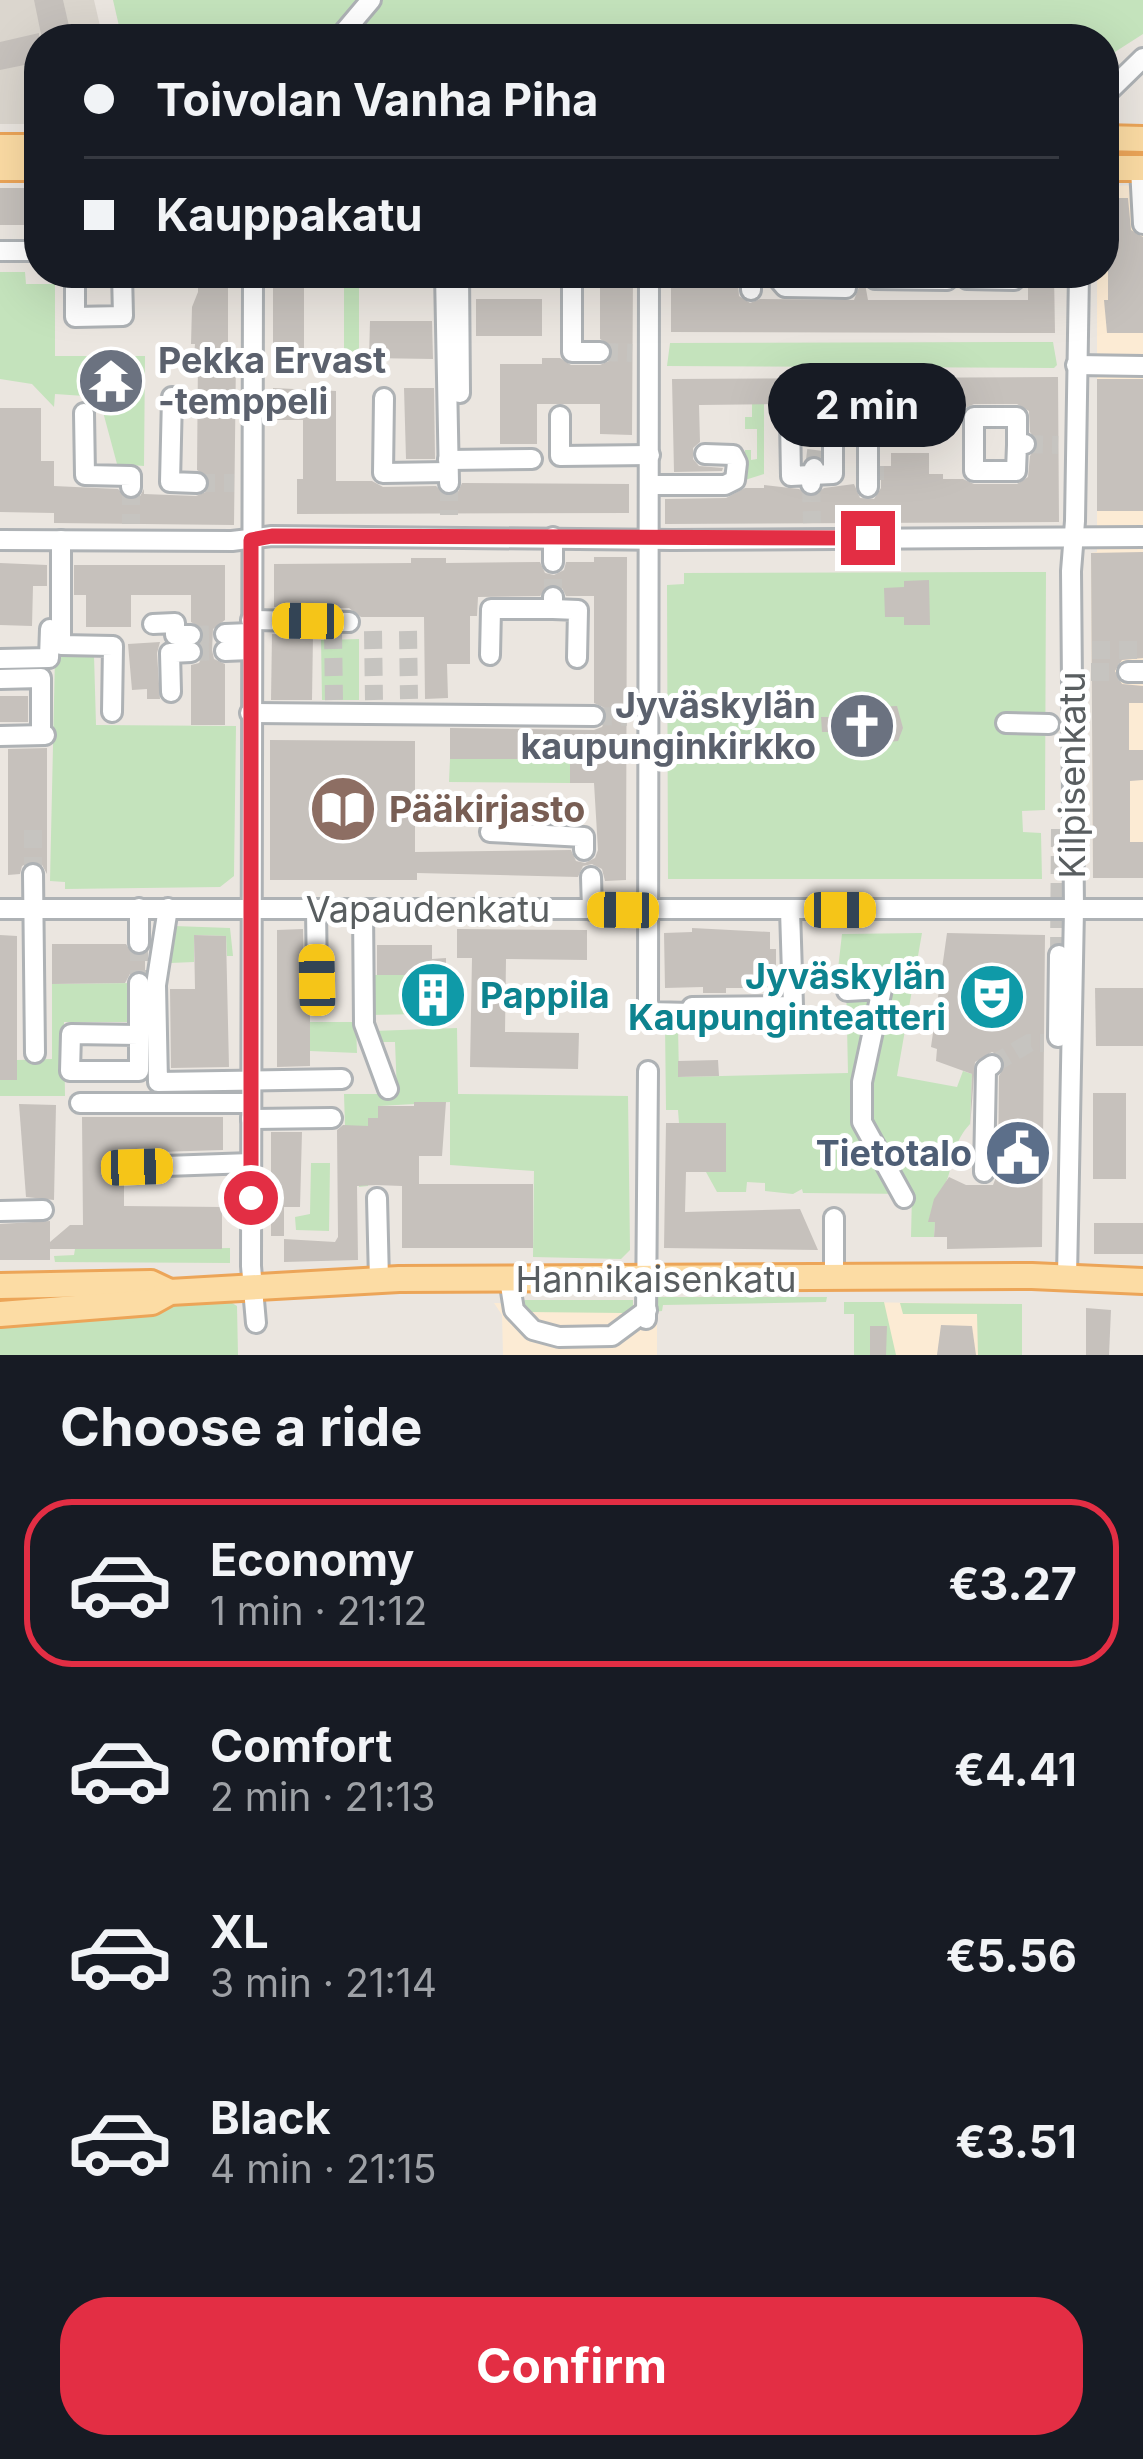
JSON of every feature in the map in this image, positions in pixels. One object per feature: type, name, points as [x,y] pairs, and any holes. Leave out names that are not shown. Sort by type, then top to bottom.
[{"type":"main road","name":"Hannikaisenkatu","points":[[0,1314],[152,1302],[170,1292],[379,1280],[1143,1280]]},
{"type":"main road","name":"Hannikaisenkatu","points":[[0,1286],[151,1283],[170,1292]]},
{"type":"street","points":[[351,24],[371,0]]},
{"type":"street","points":[[1119,81],[1143,58]]},
{"type":"street","points":[[1142,168],[1143,224]]},
{"type":"street","points":[[75,288],[75,317],[123,316],[122,288]]},
{"type":"street","points":[[253,288],[242,483],[251,540],[251,1163],[256,1323]]},
{"type":"street","points":[[447,288],[461,393]]},
{"type":"street","points":[[448,472],[461,393],[459,288]]},
{"type":"street","points":[[572,288],[572,352],[600,352]]},
{"type":"street","points":[[647,288],[641,352],[650,455],[648,1012],[793,1006],[790,910]]},
{"type":"street","name":"Kilpisenkatu","points":[[1067,1277],[1057,1040],[1074,909],[1082,672],[1079,538],[1067,445],[1079,288]]},
{"type":"street","points":[[1076,365],[1143,366]]},
{"type":"street","points":[[172,397],[170,482],[197,483]]},
{"type":"street","points":[[384,398],[383,473],[448,472],[532,459]]},
{"type":"street","points":[[84,412],[86,476],[131,476],[131,487]]},
{"type":"street","points":[[560,416],[560,456],[650,455]]},
{"type":"street","points":[[790,419],[790,476],[833,474],[833,419]]},
{"type":"street","points":[[868,487],[868,425],[940,425]]},
{"type":"street","points":[[875,425],[875,466]]},
{"type":"street","points":[[650,481],[724,485],[735,480],[733,455],[705,454]]},
{"type":"street","points":[[650,481],[674,476]]},
{"type":"street","points":[[0,540],[131,532],[251,540],[272,536],[650,539],[868,530],[1143,537]]},
{"type":"street","points":[[553,537],[553,562]]},
{"type":"street","points":[[0,659],[50,658],[55,540]]},
{"type":"street","points":[[55,540],[61,645],[113,646],[112,712]]},
{"type":"street","points":[[490,655],[491,609],[553,603],[578,610],[578,658]]},
{"type":"street","points":[[225,643],[250,635],[349,622]]},
{"type":"street","points":[[153,624],[175,623],[175,635],[191,643],[170,653],[170,692]]},
{"type":"street","points":[[0,679],[41,678],[43,735],[0,736]]},
{"type":"street","points":[[250,713],[409,707],[594,716]]},
{"type":"street","points":[[627,717],[648,717]]},
{"type":"street","points":[[1006,723],[1049,724]]},
{"type":"street","points":[[490,832],[584,837],[584,850]]},
{"type":"street","points":[[34,874],[35,1053]]},
{"type":"street","points":[[591,878],[592,910]]},
{"type":"street","points":[[139,908],[139,944]]},
{"type":"street","points":[[168,908],[156,985],[158,1082],[342,1079]]},
{"type":"street","name":"Vapaudenkatu","points":[[0,909],[1143,909]]},
{"type":"street","points":[[316,909],[317,980]]},
{"type":"street","points":[[363,909],[364,1024],[388,1089]]},
{"type":"street","points":[[1057,1040],[1059,956]]},
{"type":"street","points":[[139,983],[139,1035]]},
{"type":"street","points":[[847,991],[882,988],[862,1082],[862,1122],[904,1198]]},
{"type":"street","points":[[984,1172],[986,1069],[992,1065]]},
{"type":"street","points":[[509,1280],[514,1310],[544,1336],[613,1336],[646,1314],[648,1071]]},
{"type":"street","points":[[80,1103],[332,1118]]},
{"type":"street","points":[[137,1167],[251,1163]]},
{"type":"street","points":[[377,1198],[379,1280]]},
{"type":"street","points":[[0,1211],[44,1210]]},
{"type":"street","points":[[834,1218],[834,1278]]},
{"type":"shaded area","points":[[0,0],[94,0],[100,24],[24,24],[24,124],[0,124]]},
{"type":"shaded area","points":[[1143,185],[1143,878],[1093,878],[1091,553],[1097,552],[1097,288],[1119,288],[1119,186]]},
{"type":"shaded area","points":[[844,1302],[1022,1304],[1022,1355],[854,1355],[854,1314],[844,1314]]},
{"type":"shaded area","points":[[494,1303],[657,1305],[657,1355],[503,1355],[502,1315]]},
{"type":"green space","points":[[113,0],[1143,0],[1143,34],[1119,49],[1119,24],[119,24]]},
{"type":"green space","points":[[0,272],[24,272],[24,288],[55,288],[55,356],[145,356],[144,466],[117,464],[99,397],[55,394],[54,407],[32,384],[0,379]]},
{"type":"green space","points":[[344,288],[359,288],[359,359],[344,359]]},
{"type":"green space","points":[[1053,342],[1054,368],[667,366],[670,343]]},
{"type":"green space","points":[[752,404],[764,404],[764,474],[745,480],[745,450],[751,450],[751,460],[757,459],[757,429],[745,429]]},
{"type":"green space","points":[[1046,572],[1045,810],[1022,811],[1023,832],[1041,833],[1042,879],[668,879],[667,585],[684,584],[684,573]]},
{"type":"green space","points":[[359,639],[359,700],[322,700],[321,640]]},
{"type":"green space","points":[[94,655],[96,725],[236,726],[234,876],[220,887],[65,889],[65,882],[50,881],[55,656]]},
{"type":"green space","points":[[450,759],[570,759],[570,783],[449,782]]},
{"type":"green space","points":[[174,926],[230,928],[233,956],[227,956],[226,936],[194,935],[194,962],[170,963]]},
{"type":"green space","points":[[922,933],[897,1076],[957,1087],[963,1071],[972,1074],[970,1124],[931,1214],[934,1237],[911,1237],[912,1194],[803,1193],[802,1189],[793,1194],[765,1191],[765,1183],[747,1182],[746,1192],[717,1192],[706,1172],[726,1123],[679,1123],[678,1110],[666,1110],[665,1024],[678,1026],[679,1077],[848,1073],[846,979],[837,978],[842,934]]},
{"type":"green space","points":[[369,975],[420,975],[420,1014],[370,1015]]},
{"type":"green space","points":[[134,983],[135,1022],[64,1022],[65,1096],[0,1096],[0,1080],[17,1060],[52,1059],[52,984]]},
{"type":"green space","points":[[310,1022],[356,1022],[357,1053],[310,1051]]},
{"type":"green space","points":[[457,1028],[458,1094],[628,1096],[630,1250],[621,1259],[533,1257],[534,1171],[450,1165],[450,1102],[379,1106],[378,1118],[368,1118],[368,1186],[359,1187],[358,1126],[345,1126],[344,1094],[397,1094],[395,1042],[377,1042],[373,1031]]},
{"type":"green space","points":[[311,1163],[330,1163],[329,1231],[296,1230],[295,1217],[310,1214]]},
{"type":"green space","points":[[230,1248],[230,1263],[55,1262],[54,1256],[74,1255],[75,1249]]},
{"type":"green space","points":[[652,1297],[827,1297],[826,1302],[663,1305],[662,1311],[652,1312]]},
{"type":"green space","points":[[227,1300],[237,1306],[238,1355],[0,1355],[0,1321]]},
{"type":"green space","points":[[633,1300],[633,1308],[624,1313],[528,1312],[520,1303]]},
{"type":"green space","points":[[844,1302],[884,1302],[896,1355],[854,1355],[854,1314],[844,1314]]},
{"type":"green space","points":[[900,1303],[1022,1304],[1022,1355],[978,1355],[977,1314],[903,1314]]},
{"type":"building","points":[[34,0],[63,0],[69,24],[39,24]]},
{"type":"building","points":[[24,36],[24,65],[0,70],[0,42]]},
{"type":"building","points":[[0,188],[24,188],[24,225],[0,225]]},
{"type":"building","points":[[1119,198],[1128,198],[1131,230],[1143,237],[1143,333],[1107,333],[1104,300],[1108,300],[1108,288],[1119,288]]},
{"type":"building","points":[[198,288],[228,288],[228,357],[236,357],[234,525],[54,523],[54,513],[0,512],[0,408],[41,408],[41,461],[54,461],[54,486],[118,489],[130,500],[139,498],[144,489],[144,494],[196,496],[208,491],[209,478],[197,470],[198,356],[191,344],[192,307]]},
{"type":"building","points":[[273,288],[304,288],[304,358],[273,358]]},
{"type":"building","points":[[600,288],[633,288],[632,435],[600,434],[600,404],[537,404],[537,444],[500,444],[500,364],[542,364],[542,358],[560,358],[571,365],[600,365],[611,360],[612,346],[600,339]]},
{"type":"building","points":[[671,288],[738,288],[739,296],[750,303],[760,299],[854,300],[859,288],[866,288],[868,300],[1028,300],[1028,288],[1054,288],[1055,333],[671,332]]},
{"type":"building","points":[[476,299],[542,299],[542,336],[476,336]]},
{"type":"building","points":[[370,321],[432,321],[433,359],[369,358]]},
{"type":"building","name":"Pekka Ervast -temppeli","points":[[89,370],[134,371],[134,393],[89,392]]},
{"type":"building","points":[[1058,377],[1059,522],[665,524],[665,499],[726,498],[764,485],[799,489],[812,497],[824,488],[854,484],[860,498],[874,499],[881,488],[881,466],[891,466],[891,453],[929,453],[929,474],[943,474],[943,479],[1017,484],[1028,477],[1030,456],[1038,443],[1030,432],[1029,411],[1017,404],[974,404],[963,409],[843,410],[832,406],[821,413],[820,440],[813,440],[811,410],[782,408],[782,404],[699,405],[700,442],[693,448],[693,459],[699,466],[722,471],[674,472],[672,379]]},
{"type":"building","points":[[1097,379],[1143,379],[1143,511],[1097,511]]},
{"type":"building","points":[[273,388],[336,391],[336,481],[372,481],[383,487],[436,486],[448,496],[457,494],[462,483],[629,484],[629,513],[297,514],[297,479],[303,479],[303,420],[273,420]]},
{"type":"building","points":[[404,388],[434,388],[435,459],[406,459]]},
{"type":"building","points":[[1143,552],[1143,658],[1122,660],[1115,671],[1122,684],[1143,686],[1143,703],[1129,703],[1129,750],[1143,750],[1143,780],[1130,781],[1130,842],[1143,842],[1143,878],[1093,878],[1091,553]]},
{"type":"building","points":[[594,557],[627,557],[626,880],[605,881],[602,869],[592,864],[583,866],[578,877],[417,873],[417,880],[270,880],[270,740],[415,741],[415,852],[571,850],[576,861],[585,863],[598,850],[594,783],[570,783],[570,759],[450,759],[450,728],[594,730],[607,717],[605,708],[594,703],[594,596],[566,596],[561,586],[552,584],[540,596],[478,597],[477,616],[470,616],[470,664],[447,664],[448,698],[425,699],[424,617],[361,617],[349,608],[274,607],[274,564],[411,563],[411,558],[446,558],[446,563],[540,562],[545,573],[554,575],[564,570],[566,562],[594,562]]},
{"type":"building","points":[[0,563],[47,565],[47,586],[33,586],[32,626],[0,625]]},
{"type":"building","points":[[74,565],[225,565],[225,620],[213,629],[212,650],[214,659],[225,664],[225,725],[191,725],[191,665],[199,663],[204,653],[203,629],[191,622],[191,595],[131,595],[131,627],[86,627],[86,595],[74,595]]},
{"type":"building","points":[[929,580],[930,625],[904,625],[904,617],[885,617],[884,588]]},
{"type":"building","points":[[272,634],[313,635],[312,700],[271,700]]},
{"type":"building","points":[[160,642],[160,699],[147,699],[147,689],[132,690],[128,644]]},
{"type":"building","points":[[0,696],[28,696],[28,722],[0,722]]},
{"type":"building","name":"Jyväskylän kaupunginkirkko","points":[[873,702],[873,707],[897,706],[903,728],[898,741],[849,746],[836,742],[836,732],[822,732],[821,717],[835,717],[835,707]]},
{"type":"building","points":[[47,748],[47,874],[41,863],[32,861],[22,866],[20,874],[8,875],[8,749]]},
{"type":"building","points":[[692,928],[770,932],[770,949],[776,949],[776,988],[703,993],[703,987],[665,988],[664,933],[692,932]]},
{"type":"building","points":[[303,929],[304,980],[310,991],[310,1066],[277,1067],[277,930]]},
{"type":"building","points":[[457,929],[587,930],[587,960],[506,959],[505,1032],[579,1033],[578,1069],[470,1067],[472,958],[457,958]]},
{"type":"building","points":[[947,933],[1045,935],[1042,1247],[947,1249],[947,1237],[934,1237],[935,1222],[928,1222],[934,1199],[949,1177],[966,1185],[993,1185],[998,1172],[1002,1057],[992,1052],[975,1062],[970,1128],[972,1074],[936,1061],[937,1049],[931,1047]]},
{"type":"building","points":[[0,935],[17,936],[17,1080],[0,1080]]},
{"type":"building","points":[[194,935],[226,936],[229,1067],[171,1068],[170,989],[195,989]]},
{"type":"building","points":[[52,944],[126,944],[133,955],[145,955],[145,971],[131,972],[125,983],[52,984]]},
{"type":"building","name":"Pappila","points":[[377,945],[432,945],[432,959],[446,958],[446,1014],[420,1014],[420,975],[377,975]]},
{"type":"building","points":[[1095,988],[1143,988],[1143,1046],[1096,1046]]},
{"type":"building","points":[[718,1060],[719,1076],[678,1077],[678,1061]]},
{"type":"building","points":[[1093,1093],[1126,1093],[1126,1179],[1093,1179]]},
{"type":"building","points":[[414,1102],[446,1102],[442,1156],[419,1156],[419,1184],[533,1184],[533,1248],[402,1248],[402,1186],[357,1186],[358,1260],[284,1262],[284,1239],[335,1242],[338,1237],[337,1130],[343,1125],[368,1126],[368,1118],[378,1118],[378,1106],[414,1106]]},
{"type":"building","points":[[19,1104],[56,1105],[54,1200],[26,1197]]},
{"type":"building","points":[[82,1117],[223,1117],[223,1150],[124,1153],[124,1206],[222,1207],[222,1249],[50,1249],[50,1260],[0,1260],[0,1224],[50,1221],[50,1242],[70,1225],[83,1225]]},
{"type":"building","points":[[666,1123],[726,1123],[726,1172],[686,1172],[685,1212],[800,1209],[818,1250],[664,1248]]},
{"type":"building","points":[[271,1132],[302,1132],[300,1207],[284,1207],[284,1236],[271,1236]]},
{"type":"building","points":[[1094,1223],[1143,1223],[1143,1254],[1094,1254]]},
{"type":"building","points":[[1086,1308],[1111,1310],[1109,1355],[1086,1355]]},
{"type":"building","points":[[941,1325],[972,1326],[976,1355],[937,1355]]},
{"type":"building","points":[[870,1326],[887,1326],[886,1355],[870,1355]]},
{"type":"tunnel","points":[[600,352],[632,353]]},
{"type":"tunnel","points":[[814,468],[818,436]]},
{"type":"tunnel","points":[[1025,444],[1058,445]]},
{"type":"tunnel","points":[[875,466],[875,480],[888,480]]},
{"type":"tunnel","points":[[197,483],[234,483]]},
{"type":"tunnel","points":[[449,483],[449,515]]},
{"type":"tunnel","points":[[811,484],[812,523]]},
{"type":"tunnel","points":[[131,487],[131,524]]},
{"type":"tunnel","points":[[867,523],[868,487]]},
{"type":"tunnel","points":[[553,562],[553,597]]},
{"type":"tunnel","points":[[333,631],[334,700]]},
{"type":"tunnel","points":[[373,631],[374,700]]},
{"type":"tunnel","points":[[408,631],[409,699]]},
{"type":"tunnel","points":[[191,635],[225,634]]},
{"type":"tunnel","points":[[1092,650],[1143,650]]},
{"type":"tunnel","points":[[191,652],[225,651]]},
{"type":"tunnel","points":[[1091,672],[1128,672]]},
{"type":"tunnel","points":[[594,716],[627,717]]},
{"type":"tunnel","points":[[1059,955],[1060,828]]},
{"type":"tunnel","points":[[33,830],[33,874]]},
{"type":"tunnel","points":[[139,943],[139,983]]},
{"type":"tunnel","points":[[992,1065],[1029,1043],[1044,1043]]},
{"type":"place","name":"Pekka Ervast -temppeli","points":[[111,381]]},
{"type":"place","name":"Jyväskylän kaupunginkirkko","points":[[862,726]]},
{"type":"place","name":"Pääkirjasto","points":[[343,809]]},
{"type":"place","name":"Pappila","points":[[433,995]]},
{"type":"place","name":"Jyväskylän Kaupunginteatteri","points":[[992,997]]},
{"type":"place","name":"Tietotalo","points":[[1018,1153]]},
{"type":"route","points":[[251,1198],[251,540],[272,536],[868,538]]}]
